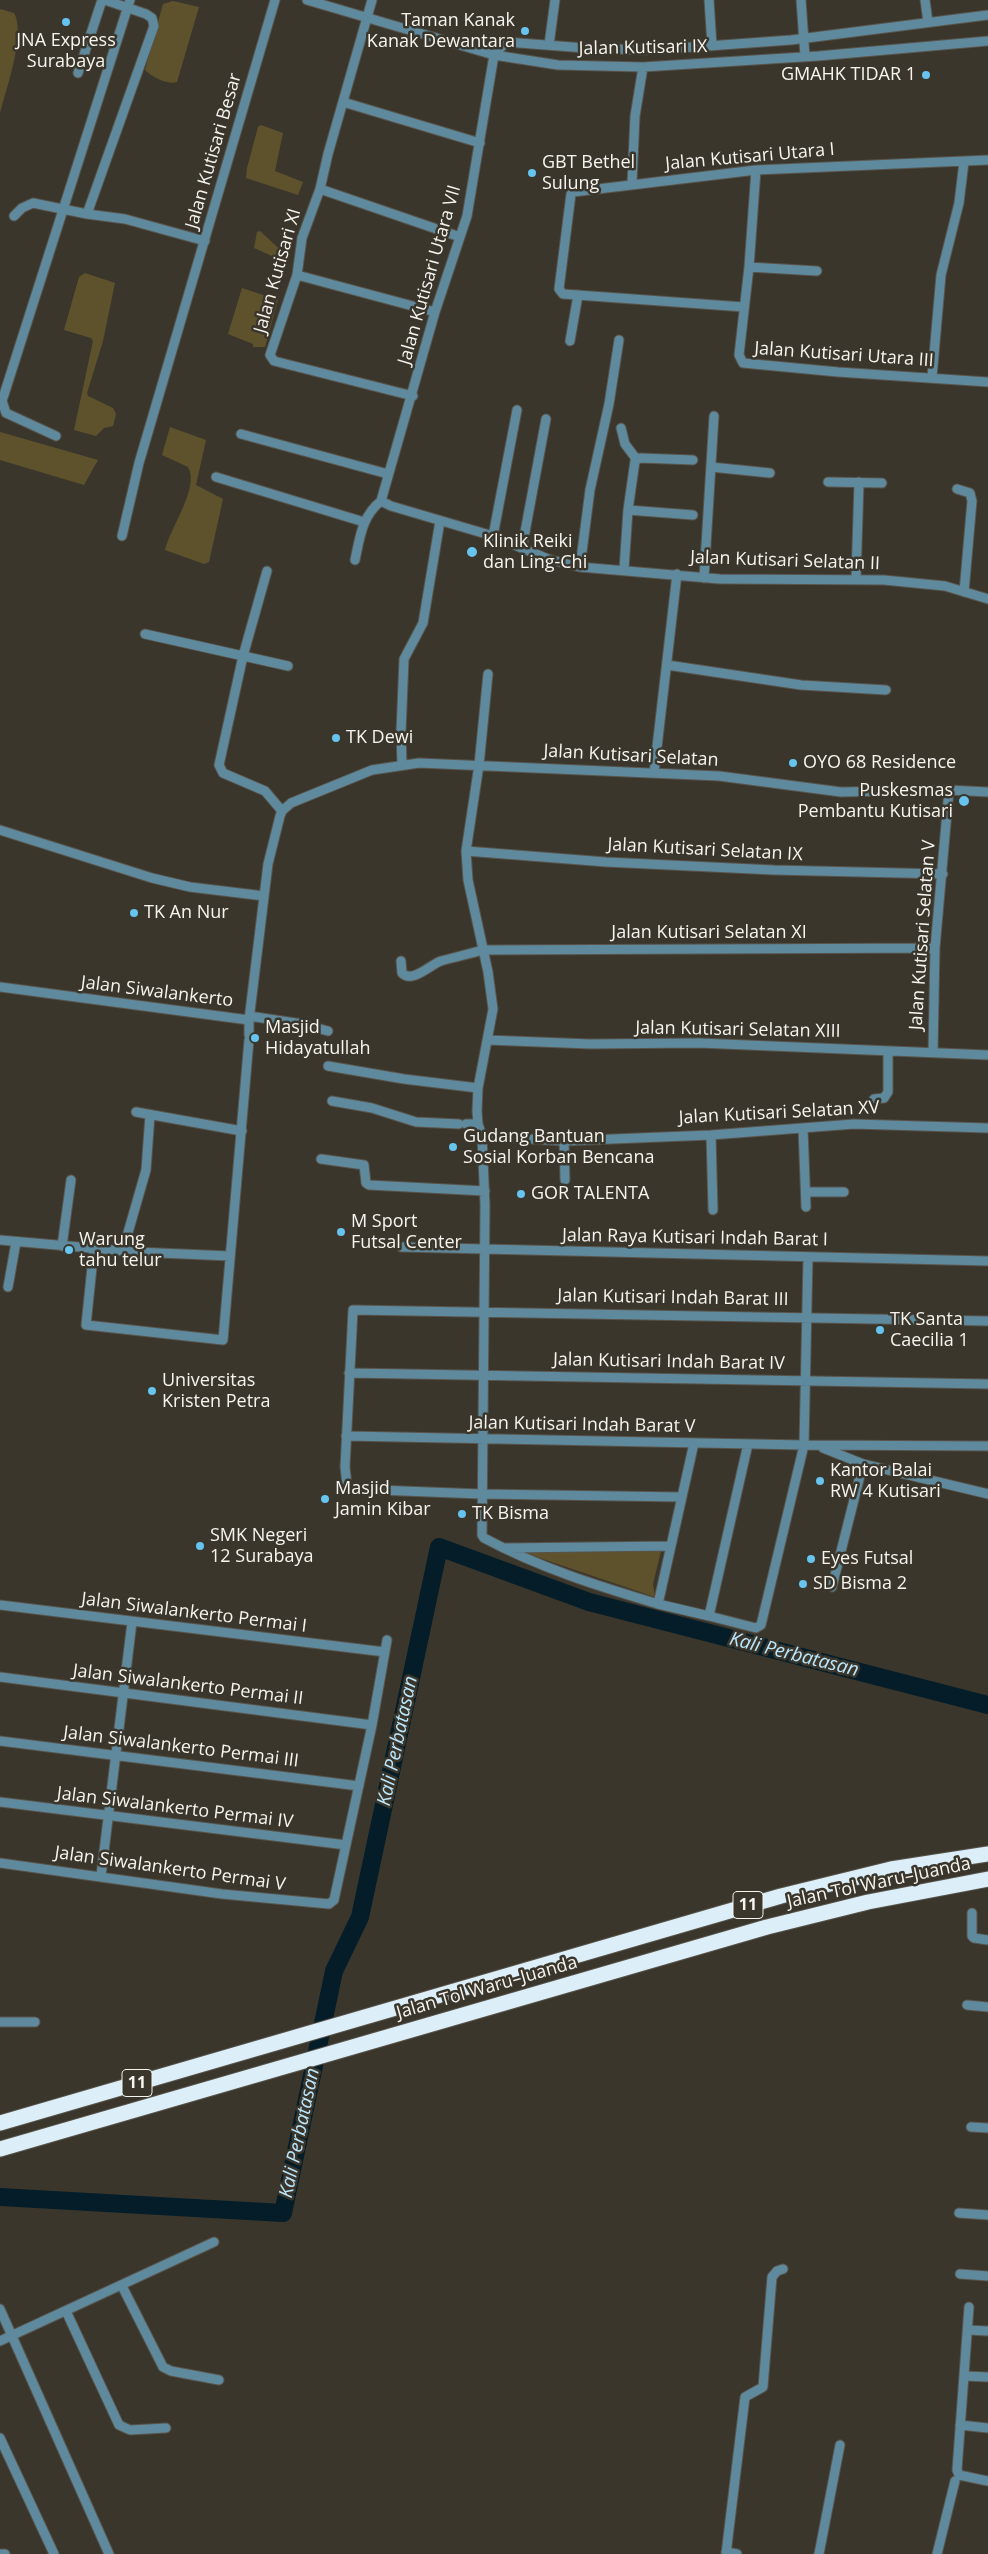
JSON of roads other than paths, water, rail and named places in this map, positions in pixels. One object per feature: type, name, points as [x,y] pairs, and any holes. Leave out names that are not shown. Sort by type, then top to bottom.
[{"type":"highway","name":"Jalan Tol Waru–Juanda","points":[[0,2123],[834,1882],[891,1869],[988,1854]]},
{"type":"highway","name":"Jalan Tol Waru–Juanda","points":[[0,2149],[776,1924],[868,1902],[988,1879]]},
{"type":"street","points":[[78,74],[101,3],[105,0],[129,3],[150,15],[154,26],[87,214]]},
{"type":"street","name":"Jalan Kutisari Besar","points":[[122,536],[139,463],[206,241],[211,215],[275,0]]},
{"type":"street","name":"Jalan Kutisari IX","points":[[307,0],[367,16],[494,55],[558,66],[642,67],[805,46],[928,22],[988,15]]},
{"type":"street","name":"Jalan Kutisari XI","points":[[372,0],[328,154],[320,189],[302,238],[297,275],[270,355],[274,361],[412,396]]},
{"type":"street","points":[[549,45],[555,0]]},
{"type":"street","points":[[709,0],[712,45]]},
{"type":"street","points":[[801,0],[805,46]]},
{"type":"street","points":[[925,0],[928,22]]},
{"type":"street","points":[[56,436],[6,413],[2,405],[129,3]]},
{"type":"street","name":"Jalan Kutisari IX","points":[[494,55],[506,42],[643,50],[712,45],[805,46],[988,41]]},
{"type":"street","name":"Jalan Kutisari Utara VII","points":[[381,501],[435,312],[466,216],[494,55]]},
{"type":"street","points":[[632,183],[635,116],[642,67]]},
{"type":"street","points":[[343,102],[480,143]]},
{"type":"street","name":"Jalan Kutisari Utara I","points":[[578,295],[562,294],[559,289],[570,194],[574,192],[632,183],[756,170],[988,160]]},
{"type":"street","points":[[932,378],[940,275],[959,203],[964,162]]},
{"type":"street","name":"Jalan Kutisari Utara III","points":[[756,170],[749,267],[739,355],[743,363],[838,372],[988,382]]},
{"type":"street","points":[[320,189],[460,236]]},
{"type":"street","points":[[14,216],[22,208],[33,203],[63,210],[125,219],[206,241]]},
{"type":"street","points":[[749,267],[817,271]]},
{"type":"street","points":[[297,275],[435,312]]},
{"type":"street","points":[[570,341],[578,295],[744,307]]},
{"type":"street","points":[[580,567],[590,490],[609,404],[618,340]]},
{"type":"street","points":[[493,536],[517,410]]},
{"type":"street","points":[[704,578],[714,416]]},
{"type":"street","points":[[522,548],[546,418]]},
{"type":"street","points":[[621,428],[626,444],[636,460]]},
{"type":"street","points":[[241,434],[388,474]]},
{"type":"street","points":[[636,460],[693,460]]},
{"type":"street","points":[[624,569],[628,510],[634,463],[636,460]]},
{"type":"street","points":[[711,468],[770,473]]},
{"type":"street","points":[[216,477],[364,522]]},
{"type":"street","points":[[828,482],[882,484]]},
{"type":"street","points":[[856,578],[860,482]]},
{"type":"street","points":[[957,489],[970,494],[972,497],[964,592]]},
{"type":"street","points":[[355,560],[364,522],[370,512],[381,501]]},
{"type":"street","name":"Jalan Kutisari Selatan II","points":[[381,501],[391,506],[493,536],[548,559],[580,567],[624,569],[704,578],[856,578],[927,584],[988,599]]},
{"type":"street","points":[[628,510],[693,515]]},
{"type":"street","points":[[402,765],[401,732],[404,659],[423,623],[440,521]]},
{"type":"street","points":[[267,571],[223,742],[220,769],[226,774],[265,791],[282,811]]},
{"type":"street","points":[[654,773],[677,574]]},
{"type":"street","points":[[145,634],[288,666]]},
{"type":"street","points":[[667,665],[801,685],[886,690]]},
{"type":"street","points":[[488,674],[479,765],[466,851],[468,880],[493,1009],[478,1088],[478,1124],[482,1136],[485,1191],[481,1494],[483,1536],[534,1563],[582,1580],[658,1604],[754,1628],[761,1625],[804,1445],[808,1257]]},
{"type":"street","name":"Jalan Kutisari Selatan","points":[[282,811],[291,803],[372,770],[418,764],[479,765],[748,779],[842,792],[949,790],[988,792]]},
{"type":"street","name":"Jalan Kutisari Selatan V","points":[[933,1052],[935,948],[949,790]]},
{"type":"street","name":"Jalan Siwalankerto","points":[[0,987],[249,1018],[264,896],[275,830],[282,811]]},
{"type":"street","points":[[0,830],[190,887],[264,896]]},
{"type":"street","name":"Jalan Kutisari Selatan IX","points":[[466,851],[606,862],[774,870],[943,874]]},
{"type":"street","name":"Jalan Kutisari Selatan XI","points":[[401,961],[402,973],[408,976],[421,973],[439,962],[483,950],[935,948]]},
{"type":"street","points":[[94,1248],[86,1325],[221,1340],[242,1131],[249,1018],[302,1024],[328,1031]]},
{"type":"street","name":"Jalan Kutisari Selatan XIII","points":[[487,1040],[590,1044],[699,1043],[933,1052],[988,1056]]},
{"type":"street","points":[[874,1099],[884,1098],[888,1092],[888,1051]]},
{"type":"street","points":[[328,1066],[404,1079],[478,1088]]},
{"type":"street","points":[[332,1101],[372,1108],[416,1122],[478,1124]]},
{"type":"street","points":[[136,1112],[242,1131]]},
{"type":"street","points":[[123,1250],[146,1170],[150,1115]]},
{"type":"street","name":"Jalan Kutisari Selatan XV","points":[[482,1136],[564,1140],[711,1135],[854,1124],[988,1128]]},
{"type":"street","points":[[803,1128],[806,1207]]},
{"type":"street","points":[[711,1135],[713,1210]]},
{"type":"street","points":[[564,1140],[565,1180]]},
{"type":"street","points":[[320,1159],[364,1165],[366,1183],[369,1185],[485,1191]]},
{"type":"street","points":[[62,1246],[72,1180]]},
{"type":"street","points":[[806,1192],[844,1192]]},
{"type":"street","points":[[0,1240],[62,1246],[230,1256]]},
{"type":"street","points":[[8,1287],[16,1242]]},
{"type":"street","name":"Jalan Raya Kutisari Indah Barat I","points":[[401,1246],[485,1250],[988,1260]]},
{"type":"street","name":"Jalan Kutisari Indah Barat III","points":[[349,1373],[352,1313],[353,1310],[358,1308],[988,1321]]},
{"type":"street","points":[[349,1373],[346,1479],[351,1489],[481,1494],[682,1497]]},
{"type":"street","name":"Jalan Kutisari Indah Barat IV","points":[[349,1373],[988,1384]]},
{"type":"street","name":"Jalan Kutisari Indah Barat V","points":[[346,1436],[818,1446],[988,1446]]},
{"type":"street","points":[[658,1604],[694,1443]]},
{"type":"street","points":[[709,1616],[748,1444]]},
{"type":"street","name":"Jalan Kutisari Indah Barat V","points":[[818,1446],[863,1464],[988,1494]]},
{"type":"street","points":[[832,1587],[863,1464]]},
{"type":"street","points":[[504,1548],[671,1546]]},
{"type":"street","name":"Jalan Siwalankerto Permai I","points":[[0,1605],[385,1652]]},
{"type":"street","points":[[101,1876],[114,1755],[124,1693],[132,1622]]},
{"type":"street","points":[[346,1845],[372,1725],[387,1640]]},
{"type":"street","name":"Jalan Siwalankerto Permai II","points":[[0,1677],[372,1725]]},
{"type":"street","name":"Jalan Siwalankerto Permai III","points":[[0,1741],[359,1786]]},
{"type":"street","name":"Jalan Siwalankerto Permai IV","points":[[0,1802],[346,1845]]},
{"type":"street","name":"Jalan Siwalankerto Permai V","points":[[0,1863],[323,1905],[329,1904],[334,1900],[346,1845]]},
{"type":"street","points":[[972,1913],[972,1936],[988,1940]]},
{"type":"street","points":[[967,2005],[988,2007]]},
{"type":"street","points":[[0,2022],[35,2022]]},
{"type":"street","points":[[971,2127],[988,2128]]},
{"type":"street","points":[[959,2213],[988,2215]]},
{"type":"street","points":[[0,2341],[214,2242]]},
{"type":"street","points":[[738,2554],[726,2553],[745,2398],[747,2394],[757,2392],[763,2387],[772,2277],[776,2271],[783,2269]]},
{"type":"street","points":[[960,2274],[988,2276]]},
{"type":"street","points":[[122,2286],[163,2367],[171,2371],[219,2380]]},
{"type":"street","points":[[969,2307],[957,2473],[988,2481]]},
{"type":"street","points":[[0,2309],[109,2554]]},
{"type":"street","points":[[66,2311],[119,2426],[130,2430],[166,2428]]},
{"type":"street","points":[[968,2330],[988,2331]]},
{"type":"street","points":[[964,2376],[988,2377]]},
{"type":"street","points":[[960,2425],[988,2428]]},
{"type":"street","points":[[0,2438],[54,2554]]},
{"type":"street","points":[[819,2554],[840,2445]]},
{"type":"street","points":[[937,2554],[955,2481]]},
{"type":"street","points":[[0,2554],[5,2554]]},
{"type":"waterway","name":"Kali Perbatasan","points":[[0,2197],[283,2213],[334,1971],[360,1917],[439,1547],[589,1602],[988,1705]]},
{"type":"place","name":"JNA Express Surabaya","points":[[66,22]]},
{"type":"place","name":"Taman Kanak Kanak Dewantara","points":[[525,31]]},
{"type":"place","name":"GMAHK TIDAR 1","points":[[926,75]]},
{"type":"place","name":"GBT Bethel Sulung","points":[[532,173]]},
{"type":"place","name":"Klinik Reiki dan Ling-Chi","points":[[472,552]]},
{"type":"place","name":"TK Dewi","points":[[336,738]]},
{"type":"place","name":"OYO 68 Residence","points":[[793,763]]},
{"type":"place","name":"Puskesmas Pembantu Kutisari","points":[[964,801]]},
{"type":"place","name":"TK An Nur","points":[[134,913]]},
{"type":"place","name":"Masjid Hidayatullah","points":[[255,1038]]},
{"type":"place","name":"Gudang Bantuan Sosial Korban Bencana","points":[[453,1147]]},
{"type":"place","name":"GOR TALENTA","points":[[521,1194]]},
{"type":"place","name":"M Sport Futsal Center","points":[[341,1232]]},
{"type":"place","name":"Warung tahu telur","points":[[69,1250]]},
{"type":"place","name":"TK Santa Caecilia 1","points":[[880,1330]]},
{"type":"place","name":"Universitas Kristen Petra","points":[[152,1391]]},
{"type":"place","name":"Kantor Balai RW 4 Kutisari","points":[[820,1481]]},
{"type":"place","name":"Masjid Jamin Kibar","points":[[325,1499]]},
{"type":"place","name":"TK Bisma","points":[[462,1514]]},
{"type":"place","name":"SMK Negeri 12 Surabaya","points":[[200,1546]]},
{"type":"place","name":"Eyes Futsal","points":[[811,1559]]},
{"type":"place","name":"SD Bisma 2","points":[[803,1584]]}]
